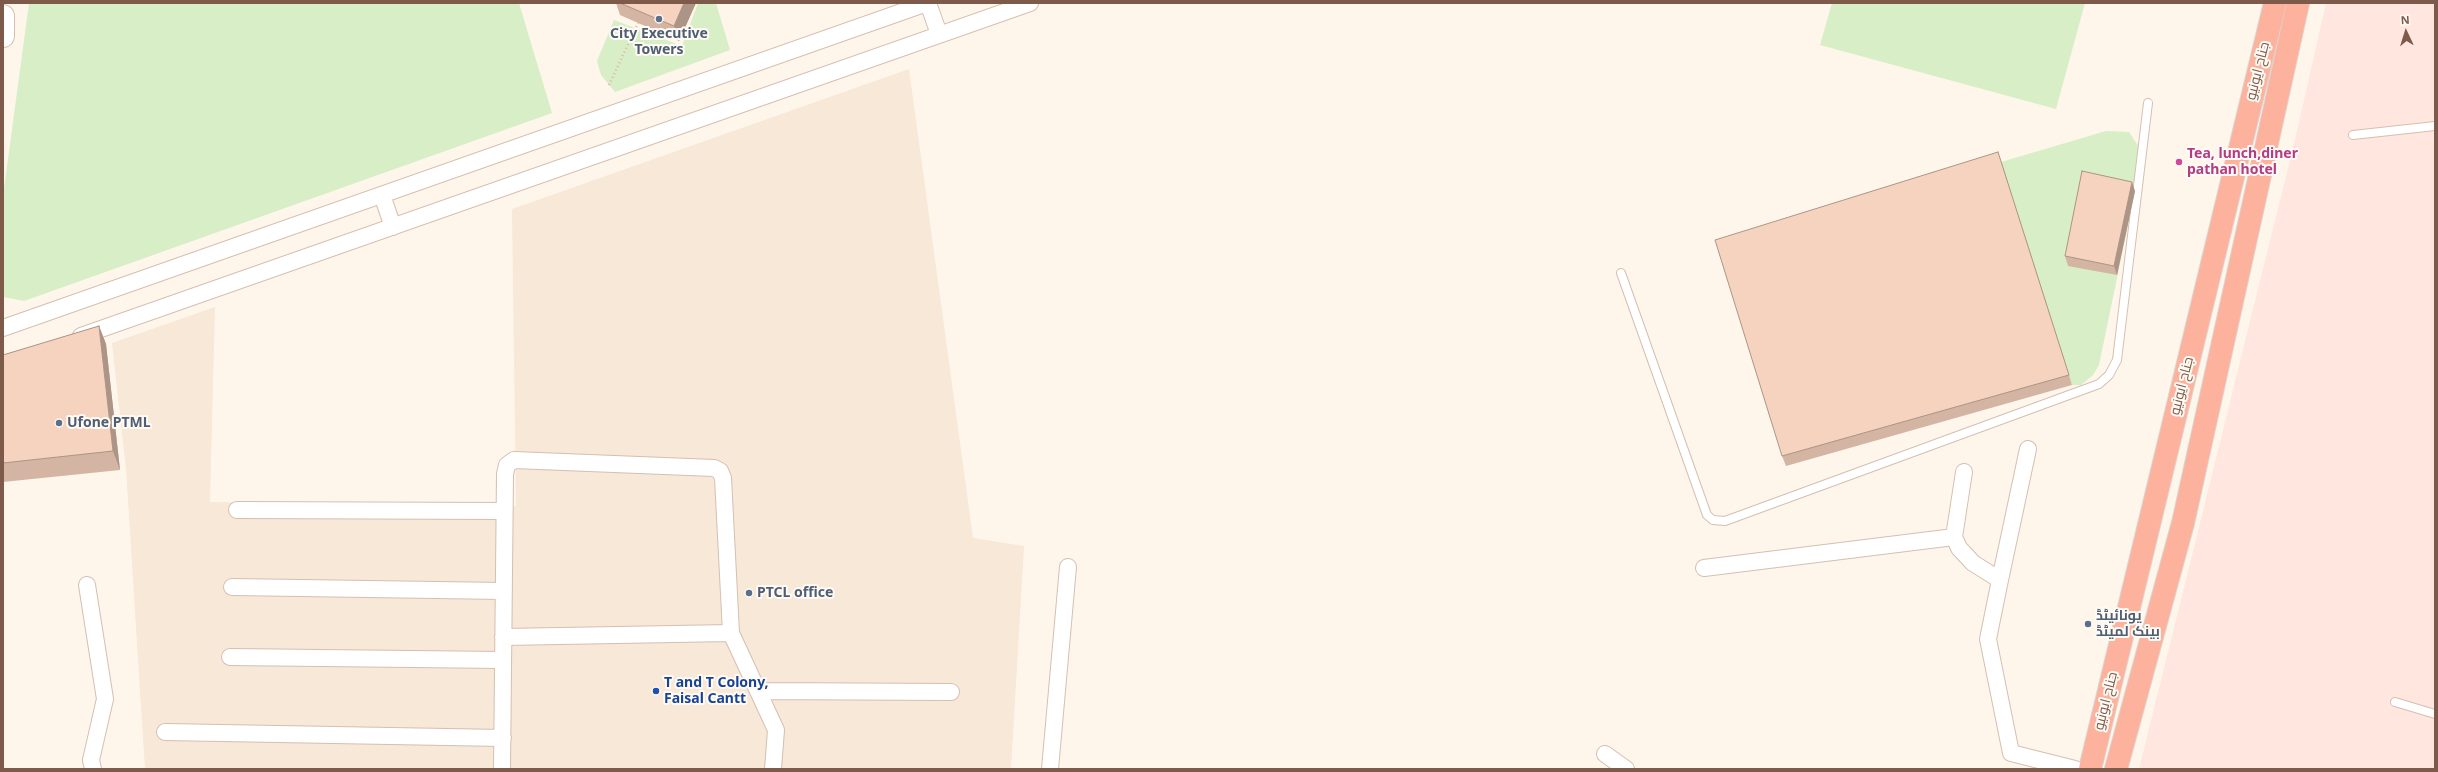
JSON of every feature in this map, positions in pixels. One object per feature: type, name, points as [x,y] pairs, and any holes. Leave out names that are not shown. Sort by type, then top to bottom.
[{"type":"highway","name":"جناح ایونیو","points":[[2086,765],[2275,3]]},
{"type":"highway","name":"جناح ایونیو","points":[[2117,766],[2183,523],[2298,3]]},
{"type":"highway","points":[[2086,765],[2117,766]]},
{"type":"main road","points":[[3,16],[3,36]]},
{"type":"street","points":[[3,328],[928,3],[939,34]]},
{"type":"street","points":[[63,342],[1030,3]]},
{"type":"street","points":[[382,194],[393,227]]},
{"type":"street","points":[[2028,449],[1988,639],[2011,753],[2086,765]]},
{"type":"street","points":[[502,769],[504,511],[506,470],[507,465],[514,460],[714,468],[720,471],[723,478],[731,633],[760,691],[776,730],[773,769]]},
{"type":"street","points":[[1964,472],[1954,537],[1959,548],[1973,562],[2000,580]]},
{"type":"street","points":[[237,510],[504,511]]},
{"type":"street","points":[[1704,568],[1954,537]]},
{"type":"street","points":[[1050,769],[1068,567]]},
{"type":"street","points":[[88,585],[105,699],[91,760],[93,769]]},
{"type":"street","points":[[232,587],[504,591]]},
{"type":"street","points":[[503,637],[731,633]]},
{"type":"street","points":[[230,658],[503,660]]},
{"type":"street","points":[[760,691],[951,692]]},
{"type":"street","points":[[165,732],[502,738]]},
{"type":"street","points":[[1605,754],[1626,769]]},
{"type":"lane","points":[[1621,273],[1706,515],[1713,520],[1725,521],[2099,384],[2109,375],[2117,360],[2148,103]]},
{"type":"lane","points":[[2353,135],[2435,126]]},
{"type":"lane","points":[[2395,702],[2435,714]]},
{"type":"path","points":[[609,85],[638,23]]},
{"type":"shaded area","points":[[2326,3],[2435,3],[2435,769],[2139,769],[2294,144]]},
{"type":"shaded area","points":[[909,69],[973,538],[1024,546],[1011,769],[145,769],[126,469],[112,343],[215,307],[210,502],[516,506],[512,209]]},
{"type":"green space","points":[[29,3],[519,3],[552,113],[24,301],[3,297],[3,196]]},
{"type":"green space","points":[[698,3],[716,3],[730,50],[615,92],[601,75],[597,61],[614,20],[682,46]]},
{"type":"green space","points":[[1832,3],[2085,3],[2056,109],[1820,45]]},
{"type":"green space","points":[[2106,131],[2129,132],[2143,153],[2099,365],[2093,375],[2081,385],[2072,385],[2001,162]]},
{"type":"building","points":[[620,3],[684,3],[674,26]]},
{"type":"building","points":[[1998,152],[2069,375],[1782,456],[1715,240]]},
{"type":"building","points":[[2082,171],[2132,182],[2114,266],[2065,256]]},
{"type":"building","name":"Ufone PTML","points":[[99,326],[113,451],[3,463],[3,355]]},
{"type":"place","name":"City Executive Towers","points":[[659,19]]},
{"type":"place","name":"Tea, lunch,diner pathan hotel","points":[[2179,162]]},
{"type":"place","name":"Ufone PTML","points":[[59,423]]},
{"type":"place","name":"PTCL office","points":[[749,593]]},
{"type":"place","name":"یونائیٹڈ بینک لمیٹڈ","points":[[2088,624]]},
{"type":"place","name":"T and T Colony, Faisal Cantt","points":[[656,691]]}]
